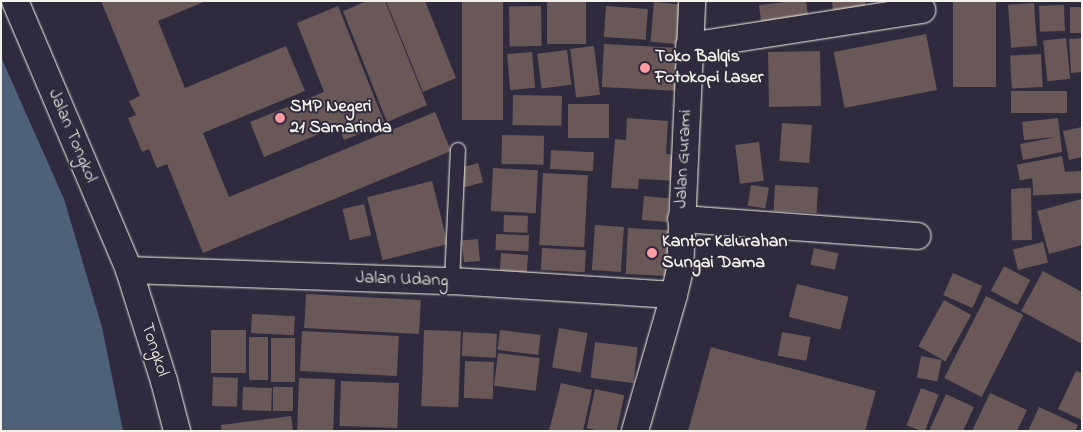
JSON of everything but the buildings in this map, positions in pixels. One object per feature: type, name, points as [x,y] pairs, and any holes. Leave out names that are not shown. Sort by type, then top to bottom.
[{"type":"street","name":"Jalan Tongkol","points":[[15,1],[129,270]]},
{"type":"street","name":"Jalan Gurami","points":[[635,431],[680,270],[692,1]]},
{"type":"street","points":[[690,46],[922,10]]},
{"type":"street","points":[[681,219],[917,236]]},
{"type":"street","name":"Jalan Udang","points":[[129,270],[452,281],[674,295]]},
{"type":"street","name":"Tongkol","points":[[129,270],[178,431]]},
{"type":"lane","points":[[452,281],[458,150]]},
{"type":"water","points":[[1,57],[64,199],[102,327],[123,431],[1,431]]},
{"type":"place","name":"Toko Balqis Fotokopi Laser","points":[[645,68]]},
{"type":"place","name":"SMP Negeri 21 Samarinda","points":[[280,118]]},
{"type":"place","name":"Kantor Kelurahan Sungai Dama","points":[[652,253]]}]
